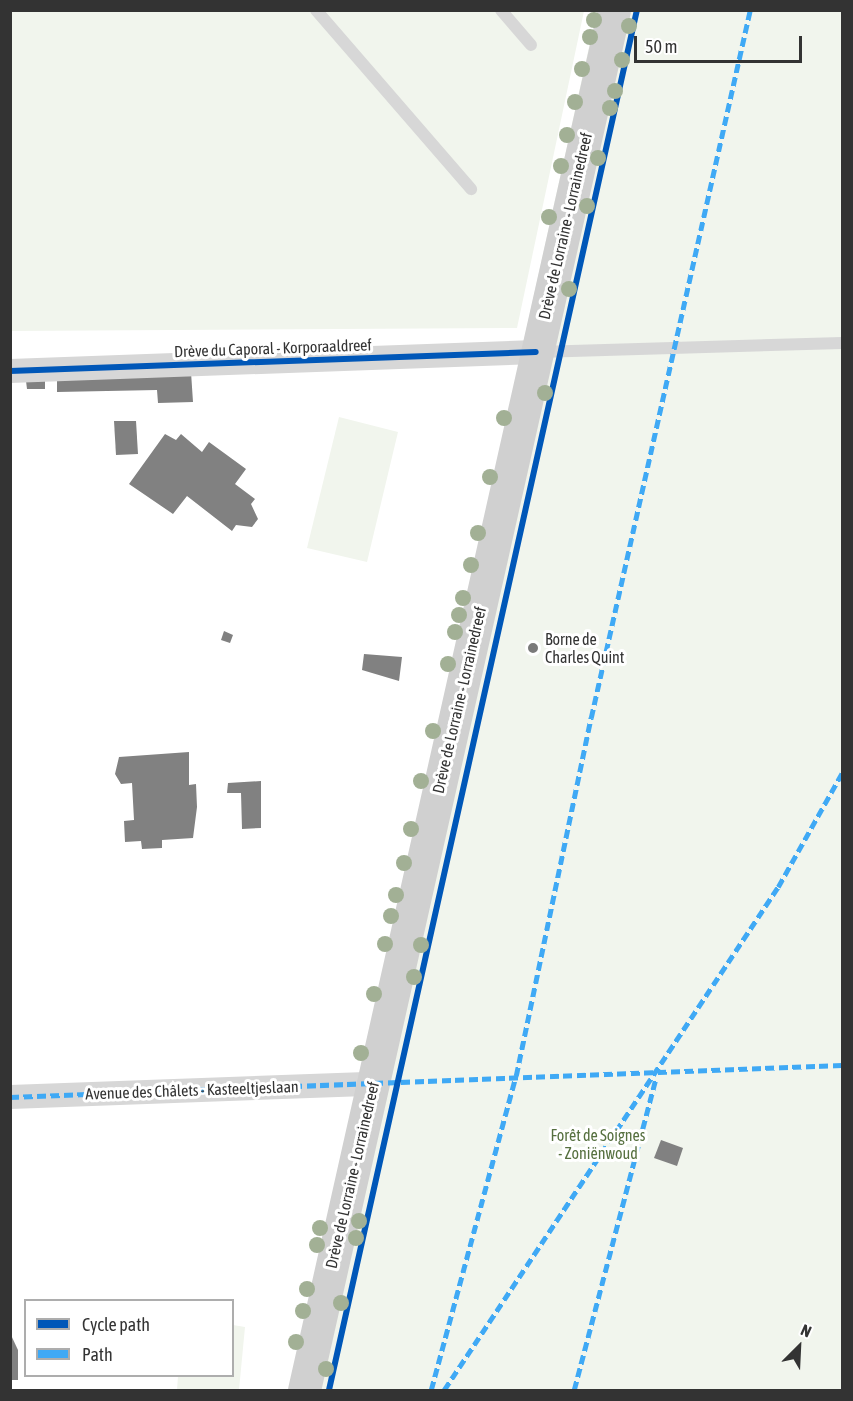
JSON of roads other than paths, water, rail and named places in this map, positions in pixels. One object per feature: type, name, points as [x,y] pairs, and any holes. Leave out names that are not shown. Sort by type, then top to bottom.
[{"type":"main road","name":"Drève de Lorraine - Lorrainedreef","points":[[304,1390],[614,10]]},
{"type":"street","name":"Drève du Caporal - Korporaaldreef","points":[[10,371],[536,352]]},
{"type":"street","name":"Avenue des Châlets - Kasteeltjeslaan","points":[[10,1097],[373,1084]]},
{"type":"lane","points":[[316,10],[471,189]]},
{"type":"lane","points":[[501,10],[531,45]]},
{"type":"lane","name":"Drève du Caporal - Korporaaldreef","points":[[536,352],[843,343]]},
{"type":"place","name":"Borne de Charles Quint","points":[[533,648]]},
{"type":"park label","name":"Forêt de Soignes - Zoniënwoud","points":[[598,1144]]}]
